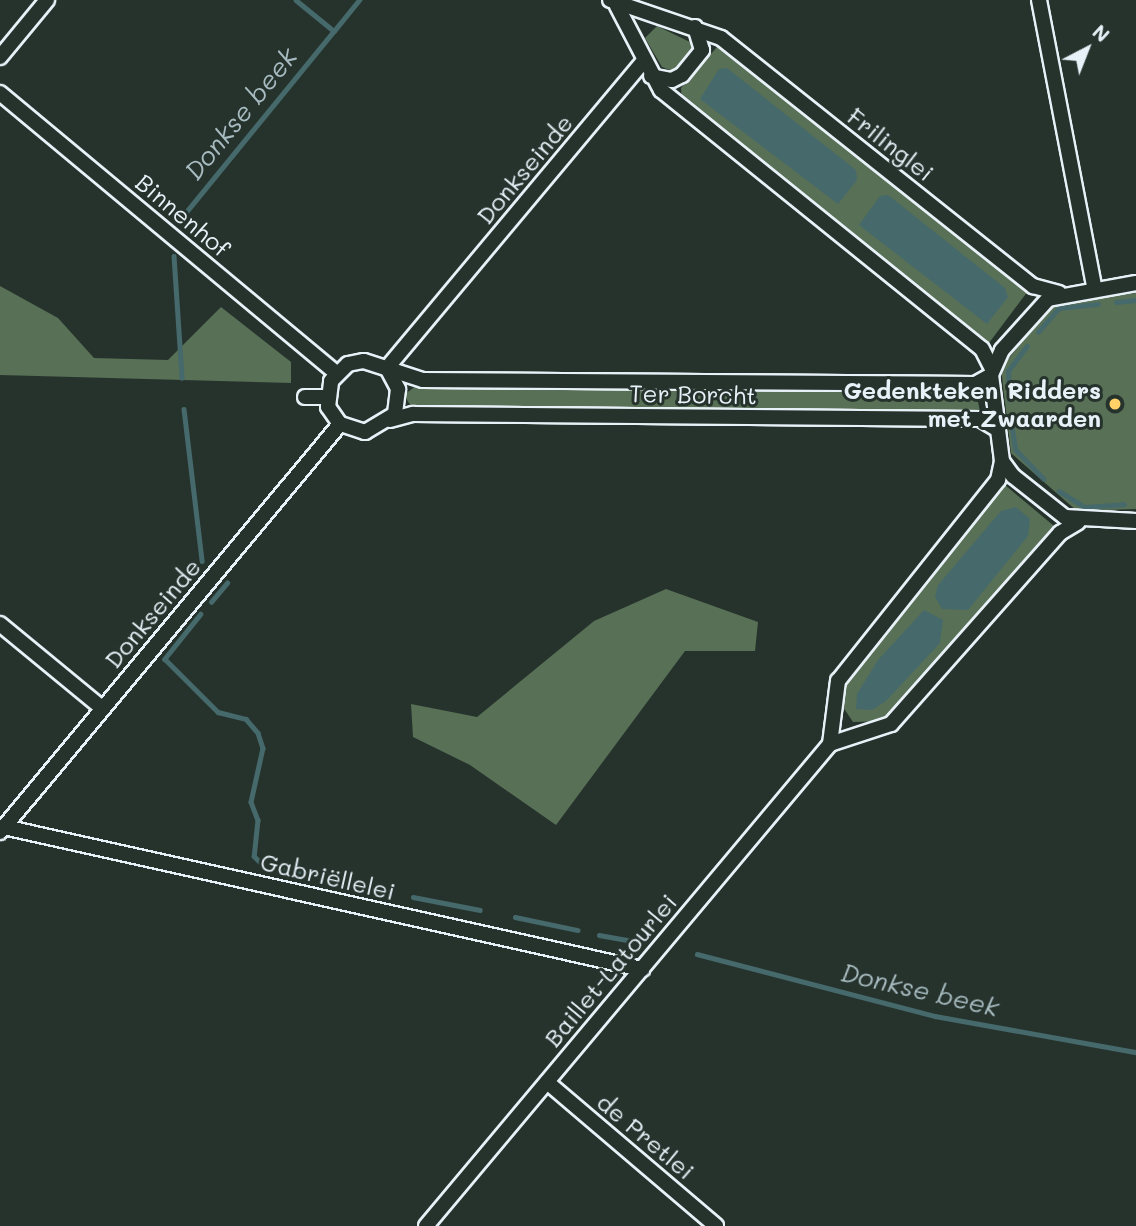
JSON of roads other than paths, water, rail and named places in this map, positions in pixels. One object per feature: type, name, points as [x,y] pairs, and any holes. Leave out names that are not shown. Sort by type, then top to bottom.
[{"type":"street","points":[[0,57],[47,0]]},
{"type":"street","points":[[1039,0],[1094,286]]},
{"type":"street","name":"Frilinglei","points":[[614,3],[695,27],[721,38],[1033,286],[1059,293]]},
{"type":"street","name":"Frilinglei","points":[[614,3],[647,69],[675,103],[982,349],[991,371]]},
{"type":"street","points":[[647,69],[682,75],[702,50],[695,27]]},
{"type":"street","name":"Donkseinde","points":[[387,369],[647,69]]},
{"type":"street","name":"Binnenhof","points":[[0,93],[336,373]]},
{"type":"street","points":[[1136,283],[1094,286],[1059,293],[1020,327],[991,371],[995,428],[1002,461],[998,480],[846,667],[833,692],[830,744],[891,724],[1060,533],[1078,522],[1136,521]]},
{"type":"street","points":[[364,361],[387,369],[398,389],[389,421],[359,433],[340,424],[327,397],[336,373],[364,361]]},
{"type":"street","name":"Ter Borcht","points":[[387,369],[411,379],[450,380],[975,384],[991,371]]},
{"type":"street","points":[[305,397],[327,397]]},
{"type":"street","name":"Ter Borcht","points":[[389,421],[413,414],[966,419],[995,428]]},
{"type":"street","name":"Donkseinde","points":[[2,829],[340,424]]},
{"type":"street","points":[[1002,461],[1037,497],[1078,522]]},
{"type":"street","points":[[0,624],[102,708]]},
{"type":"street","name":"Baillet-Latourlei","points":[[426,1226],[830,744]]},
{"type":"street","name":"Gabriëllelei","points":[[2,829],[642,969]]},
{"type":"street","name":"de Pretlei","points":[[547,1082],[716,1226]]},
{"type":"water","points":[[727,68],[856,170],[857,180],[838,204],[700,99],[719,69]]},
{"type":"water","points":[[888,195],[1005,288],[1008,297],[987,324],[859,225],[880,196]]},
{"type":"water","points":[[1016,507],[1030,519],[1028,536],[968,610],[942,609],[935,597],[938,585],[1001,511]]},
{"type":"water","points":[[924,610],[943,620],[940,643],[886,701],[872,710],[856,709],[857,694],[878,660]]},
{"type":"waterway","points":[[296,0],[334,31],[359,0]]},
{"type":"waterway","name":"Donkse beek","points":[[178,222],[334,31]]},
{"type":"waterway","name":"Donkse beek","points":[[174,256],[182,378]]},
{"type":"waterway","points":[[1116,302],[1136,300]]},
{"type":"waterway","points":[[1038,332],[1059,308],[1098,304]]},
{"type":"waterway","points":[[1009,400],[1008,371],[1027,346]]},
{"type":"waterway","name":"Donkse beek","points":[[184,409],[202,561]]},
{"type":"waterway","points":[[1011,420],[1016,450],[1044,479]]},
{"type":"waterway","points":[[1059,491],[1085,507],[1124,504]]},
{"type":"waterway","name":"Donkse beek","points":[[211,602],[227,583]]},
{"type":"waterway","name":"Donkse beek","points":[[201,614],[165,659],[218,712],[246,719],[258,733],[263,748],[251,802],[258,820],[254,856],[265,867],[330,875]]},
{"type":"waterway","name":"Donkse beek","points":[[362,884],[381,889]]},
{"type":"waterway","name":"Donkse beek","points":[[413,897],[480,910]]},
{"type":"waterway","name":"Donkse beek","points":[[515,917],[578,930]]},
{"type":"waterway","name":"Donkse beek","points":[[599,935],[632,941]]},
{"type":"waterway","name":"Donkse beek","points":[[697,954],[935,1016],[1136,1052]]},
{"type":"place","name":"Gedenkteken Ridders met Zwaarden","points":[[1115,404]]}]
